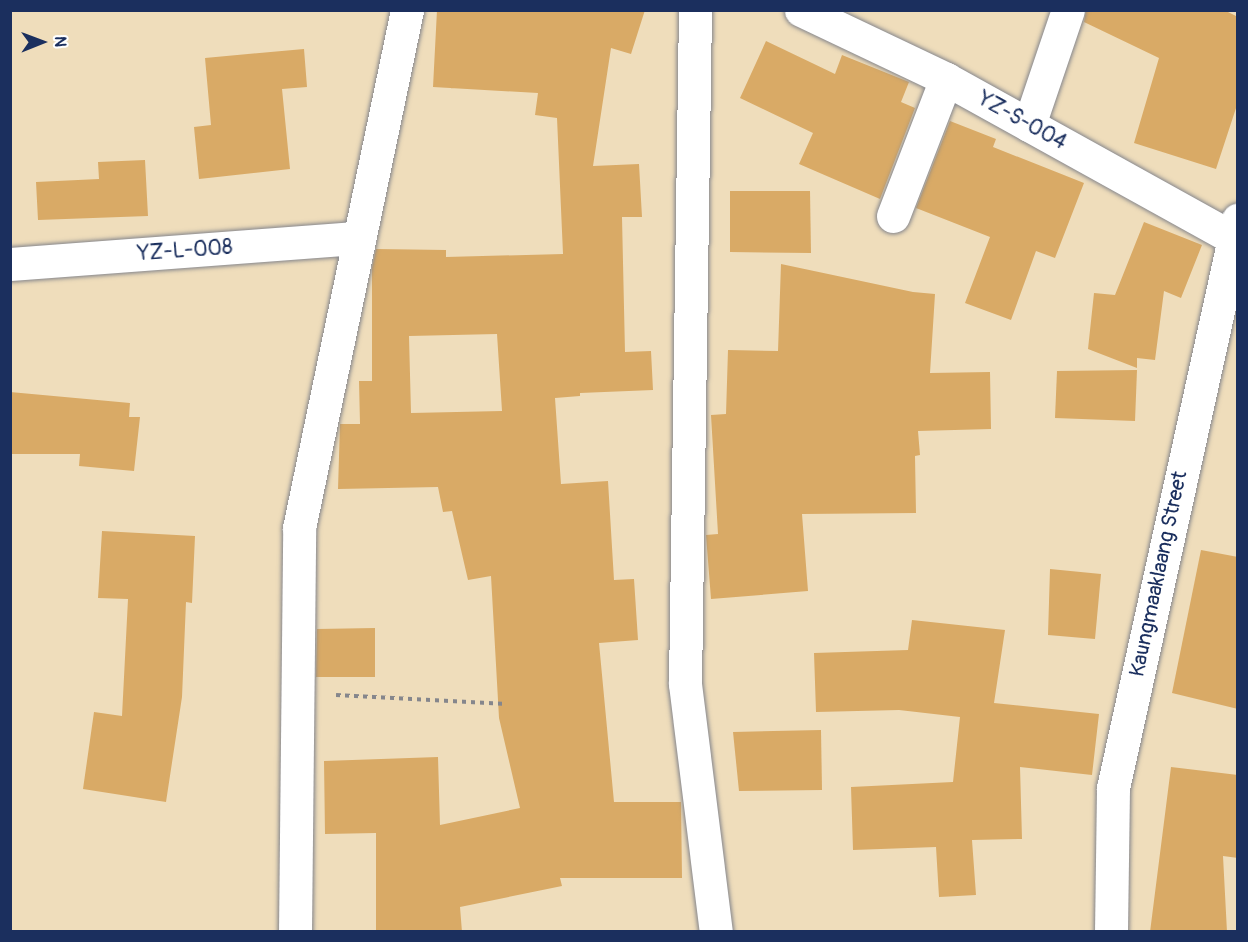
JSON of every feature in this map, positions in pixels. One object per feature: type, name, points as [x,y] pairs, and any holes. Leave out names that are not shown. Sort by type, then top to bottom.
[{"type":"street","points":[[295,932],[299,528],[407,10]]},
{"type":"street","points":[[695,10],[685,684],[716,932]]},
{"type":"street","name":"YZ-S-004","points":[[801,10],[946,79],[1236,233]]},
{"type":"street","points":[[1029,125],[1068,10]]},
{"type":"street","points":[[893,216],[946,79]]},
{"type":"street","name":"Kaungmaaklaang Street","points":[[1111,932],[1113,788],[1236,233]]},
{"type":"street","name":"YZ-L-008","points":[[10,264],[359,238]]},
{"type":"path","points":[[297,693],[507,704]]},
{"type":"building","points":[[437,10],[645,10],[631,54],[611,48],[593,166],[639,164],[642,217],[622,217],[625,352],[651,351],[653,390],[580,393],[580,396],[555,398],[561,484],[608,481],[614,580],[634,579],[638,640],[599,643],[614,802],[681,802],[682,878],[560,878],[562,886],[460,907],[462,932],[376,932],[376,833],[325,834],[324,761],[438,757],[440,825],[520,808],[499,718],[491,576],[468,580],[452,511],[443,512],[438,487],[338,489],[340,424],[360,424],[359,381],[372,381],[372,268],[376,249],[446,250],[446,257],[563,254],[557,118],[535,115],[538,93],[433,87]],"holes":[[[497,334],[502,411],[411,413],[409,336]]]},
{"type":"building","points":[[1086,10],[1224,10],[1238,17],[1238,102],[1216,169],[1134,143],[1159,58],[1084,22]]},
{"type":"building","points":[[766,41],[835,74],[842,55],[909,82],[901,102],[915,108],[880,199],[799,164],[813,133],[740,98]]},
{"type":"building","points":[[304,49],[307,87],[282,89],[290,169],[199,179],[194,127],[211,125],[205,58]]},
{"type":"building","points":[[950,121],[996,139],[993,147],[1084,183],[1055,258],[1036,251],[1011,320],[965,303],[990,237],[916,208]]},
{"type":"building","points":[[145,160],[148,216],[38,220],[36,182],[99,179],[98,162]]},
{"type":"building","points":[[730,191],[810,191],[811,253],[730,252]]},
{"type":"building","points":[[1144,222],[1202,245],[1181,298],[1164,291],[1155,360],[1137,358],[1137,368],[1088,349],[1094,293],[1115,295]]},
{"type":"building","points":[[781,264],[913,292],[935,294],[930,373],[990,372],[991,429],[918,431],[920,455],[915,456],[916,513],[802,514],[808,591],[711,599],[706,535],[718,534],[711,415],[726,414],[728,350],[778,351]]},
{"type":"building","points":[[1137,370],[1135,421],[1055,418],[1057,371]]},
{"type":"building","points":[[10,392],[130,403],[129,417],[140,417],[134,471],[79,466],[80,454],[10,454]]},
{"type":"building","points":[[102,531],[195,536],[192,603],[186,602],[182,697],[166,802],[83,789],[94,712],[122,716],[128,599],[98,598]]},
{"type":"building","points":[[1201,550],[1238,557],[1238,709],[1172,693]]},
{"type":"building","points":[[1050,569],[1101,574],[1095,639],[1048,635]]},
{"type":"building","points":[[912,620],[1005,630],[994,703],[1099,714],[1092,775],[1020,767],[1022,839],[972,840],[976,895],[939,897],[936,847],[853,850],[851,787],[953,782],[960,717],[899,710],[816,712],[814,653],[908,650]]},
{"type":"building","points":[[375,628],[375,677],[316,677],[317,629]]},
{"type":"building","points":[[821,730],[822,790],[739,791],[733,732]]},
{"type":"building","points":[[1171,767],[1238,775],[1238,858],[1223,856],[1227,932],[1150,932]]}]
